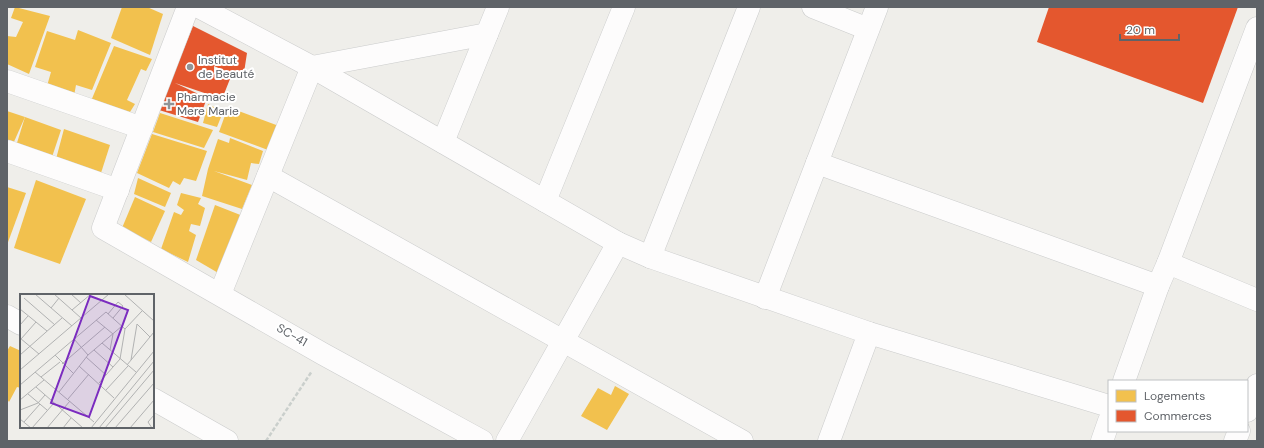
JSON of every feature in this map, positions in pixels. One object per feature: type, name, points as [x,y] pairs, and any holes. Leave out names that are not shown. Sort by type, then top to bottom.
[{"type":"street","points":[[7,151],[118,190],[188,7]]},
{"type":"street","points":[[199,7],[312,67],[618,243],[650,257],[869,333],[1108,406]]},
{"type":"street","points":[[443,142],[498,7]]},
{"type":"street","points":[[545,201],[624,7]]},
{"type":"street","points":[[650,257],[749,7]]},
{"type":"street","points":[[813,7],[868,30]]},
{"type":"street","points":[[765,298],[877,7]]},
{"type":"street","points":[[1124,380],[1158,286],[1257,28]]},
{"type":"street","points":[[312,67],[487,34]]},
{"type":"street","points":[[220,294],[312,67]]},
{"type":"street","points":[[7,81],[142,128]]},
{"type":"street","points":[[817,163],[1158,286]]},
{"type":"street","points":[[268,176],[562,342],[742,441]]},
{"type":"street","name":"SC-41","points":[[118,190],[103,228],[323,354],[482,441]]},
{"type":"street","points":[[507,441],[618,243]]},
{"type":"street","points":[[1168,263],[1257,300]]},
{"type":"street","points":[[7,316],[20,323]]},
{"type":"street","points":[[829,441],[869,333]]},
{"type":"street","points":[[1248,408],[1257,385]]},
{"type":"street","points":[[154,400],[227,441]]},
{"type":"street","points":[[1102,441],[1108,424]]},
{"type":"path","points":[[266,441],[323,354]]},
{"type":"building: Logements","points":[[15,7],[50,16],[29,74],[7,64],[7,36],[16,37],[23,22],[11,18]]},
{"type":"building: Logements","points":[[122,7],[147,7],[163,14],[150,55],[111,38]]},
{"type":"building: Logements","points":[[78,30],[111,43],[92,90],[76,85],[74,96],[47,86],[51,72],[35,67],[47,31],[75,40]]},
{"type":"building: Logements","points":[[114,46],[152,59],[146,71],[141,69],[127,100],[135,104],[130,112],[119,116],[91,101]]},
{"type":"building: Logements","points":[[208,104],[223,112],[217,127],[203,123]]},
{"type":"building: Logements","points":[[228,107],[279,126],[268,150],[219,132]]},
{"type":"building: Logements","points":[[7,111],[25,117],[13,144],[7,142]]},
{"type":"building: Logements","points":[[160,113],[213,130],[204,148],[153,132]]},
{"type":"building: Logements","points":[[25,117],[61,130],[52,157],[16,146]]},
{"type":"building: Logements","points":[[64,129],[110,145],[101,173],[56,159]]},
{"type":"building: Logements","points":[[152,134],[207,151],[196,181],[184,178],[180,185],[173,181],[169,188],[137,173]]},
{"type":"building: Logements","points":[[230,138],[263,151],[259,164],[251,163],[247,180],[214,171],[252,185],[242,209],[202,196],[208,169],[218,139],[229,143]]},
{"type":"building: Logements","points":[[138,178],[171,193],[165,207],[134,194]]},
{"type":"building: Logements","points":[[36,180],[86,199],[60,264],[14,248]]},
{"type":"building: Logements","points":[[7,187],[26,193],[7,245]]},
{"type":"building: Logements","points":[[181,193],[201,198],[198,204],[205,208],[200,226],[191,224],[189,231],[196,235],[188,262],[161,249],[174,212],[181,215],[184,210],[177,205]]},
{"type":"building: Logements","points":[[135,197],[165,211],[151,242],[122,228]]},
{"type":"building: Logements","points":[[215,205],[243,216],[220,274],[196,260]]},
{"type":"building: Logements","points":[[10,346],[20,351],[20,388],[17,387],[9,402],[7,399],[7,351]]},
{"type":"building: Logements","points":[[615,386],[629,394],[607,430],[581,416],[598,388],[611,395]]},
{"type":"building: Commerces","points":[[1049,7],[1238,7],[1203,103],[1037,42]]},
{"type":"building: Commerces","points":[[193,26],[247,53],[243,79],[214,66],[214,74],[230,79],[222,99],[175,83],[207,98],[198,122],[159,110]]},
{"type":"place","name":"Institut de Beauté","points":[[190,67]]},
{"type":"place","name":"Pharmacie Mere Marie","points":[[169,104]]}]
